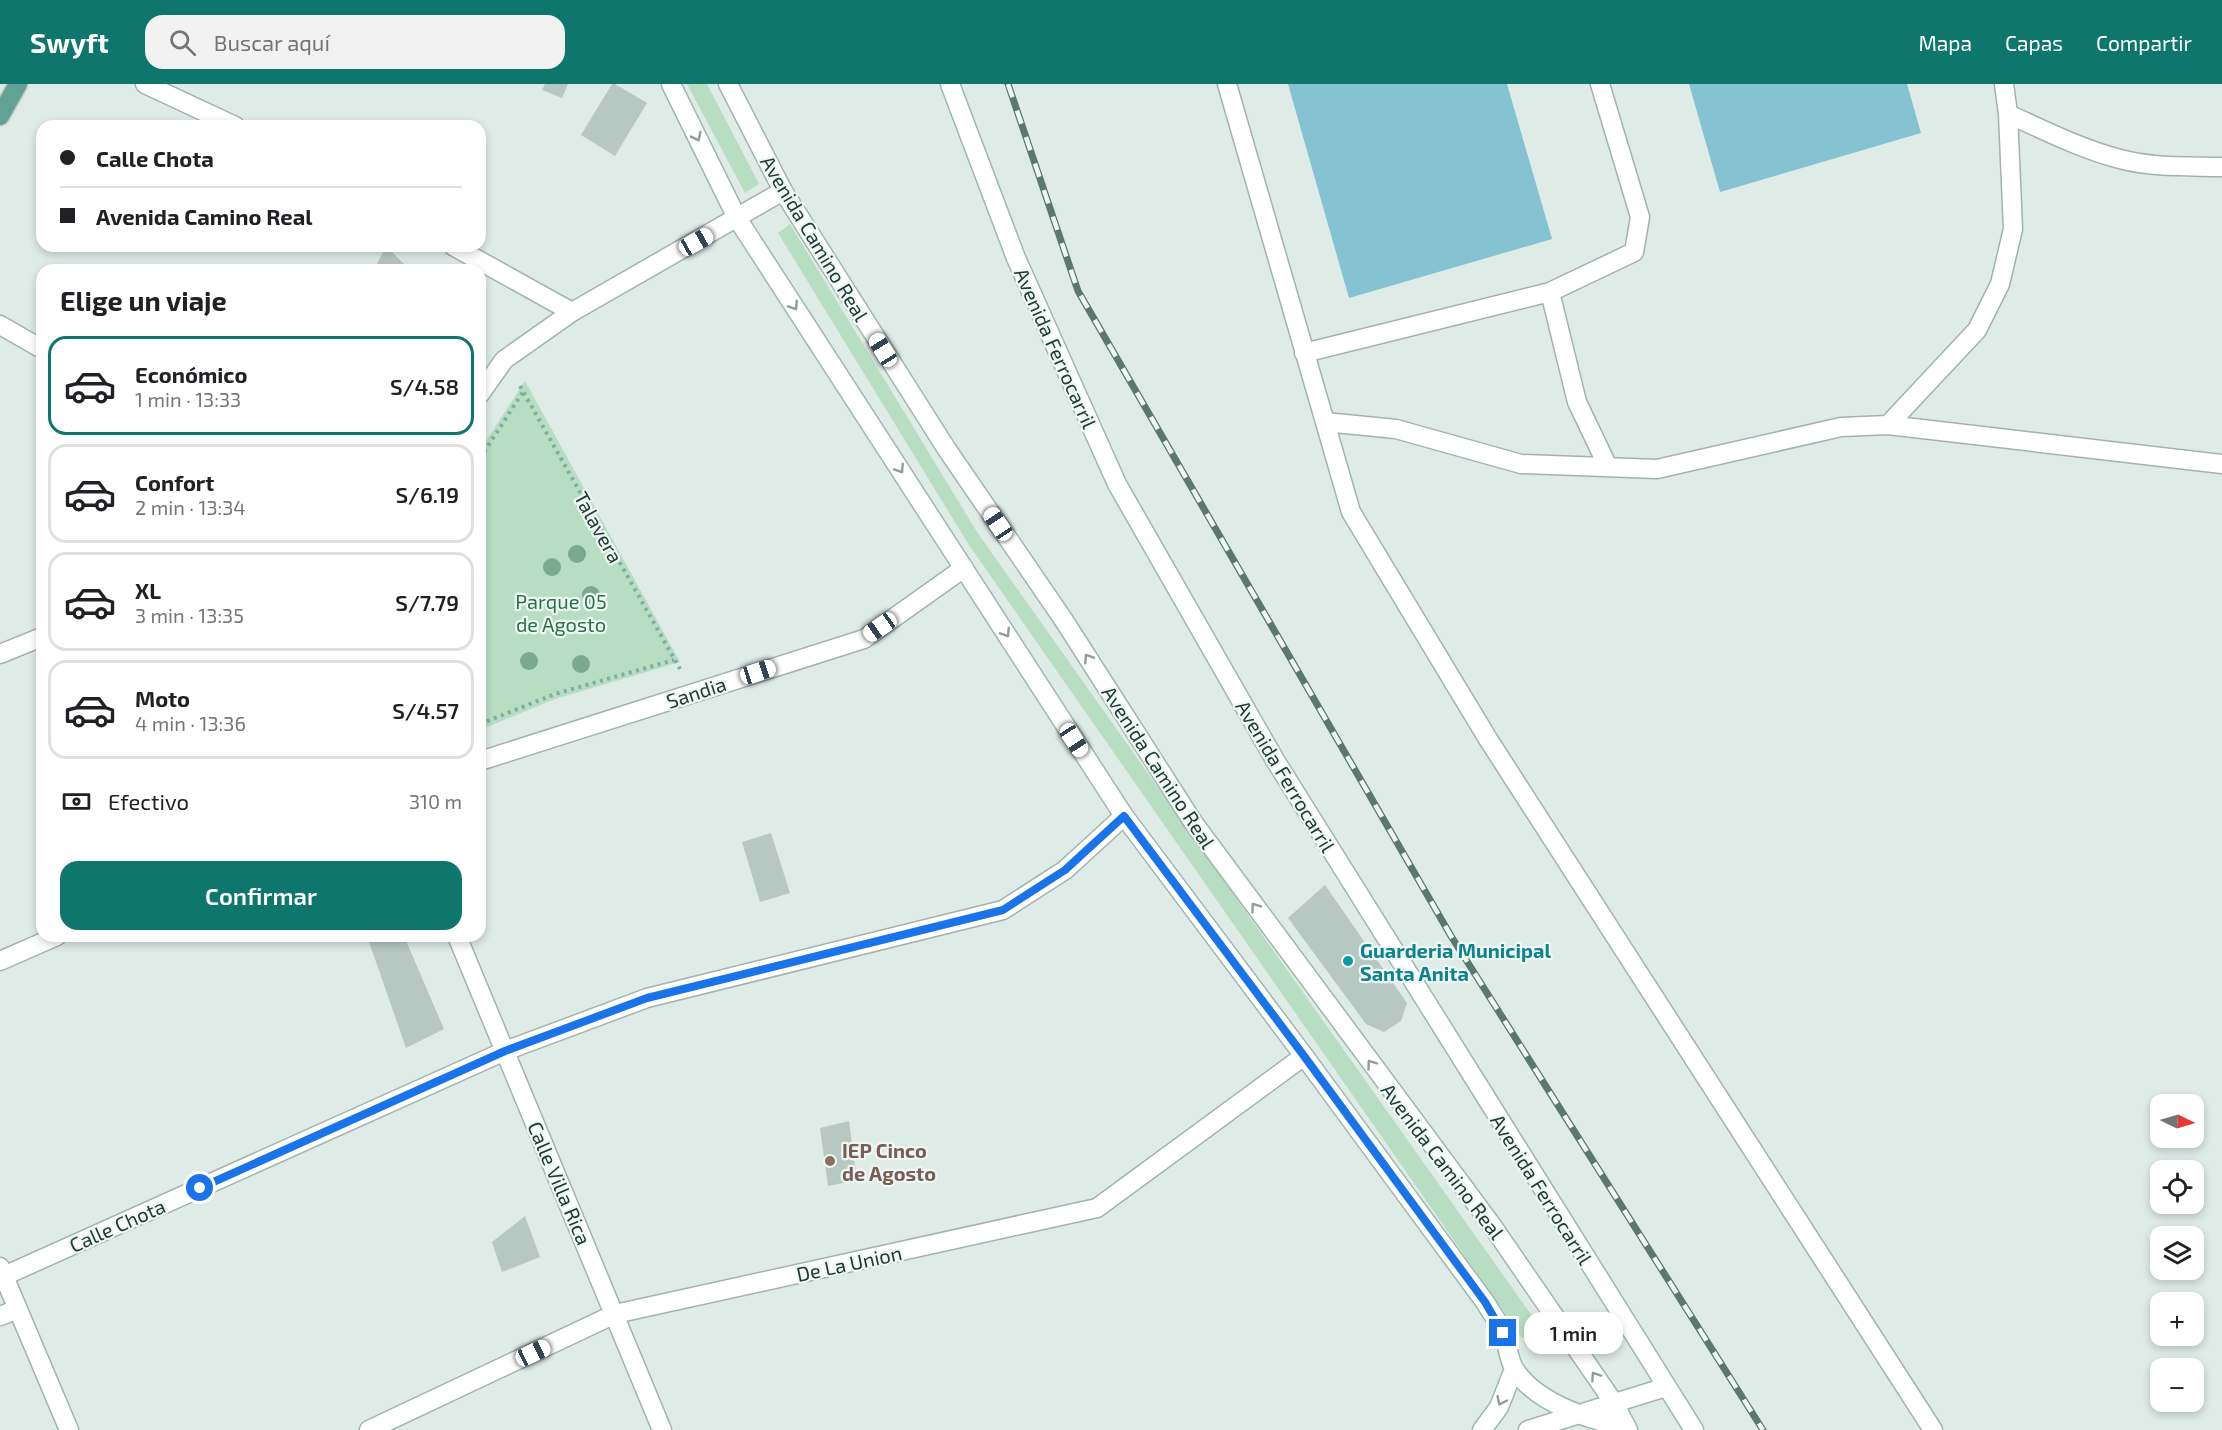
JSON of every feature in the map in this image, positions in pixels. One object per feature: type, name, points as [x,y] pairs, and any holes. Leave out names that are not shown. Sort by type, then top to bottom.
[{"type":"main road","points":[[0,117],[18,84]]},
{"type":"street","points":[[145,84],[222,120]]},
{"type":"street","name":"Avenida Camino Real","points":[[671,84],[737,218],[1124,816],[1485,1302],[1503,1333],[1514,1369],[1538,1393],[1579,1414],[1627,1428]]},
{"type":"street","name":"Avenida Camino Real","points":[[728,84],[783,191],[946,448],[1063,619],[1193,822],[1491,1224],[1614,1403],[1627,1428]]},
{"type":"street","name":"Avenida Ferrocarril","points":[[950,84],[1016,258],[1117,484],[1275,760],[1694,1430]]},
{"type":"street","points":[[1227,84],[1351,512],[1488,739],[1933,1430]]},
{"type":"street","points":[[1304,353],[1550,292],[1634,252],[1640,217],[1600,84]]},
{"type":"street","points":[[1888,425],[1977,330],[2000,285],[2013,229],[2008,114],[2004,84]]},
{"type":"street","points":[[2008,114],[2084,147],[2121,159],[2156,165],[2222,167]]},
{"type":"street","points":[[486,386],[504,360],[572,312],[783,191]]},
{"type":"street","points":[[464,252],[485,264]]},
{"type":"street","points":[[486,264],[572,312]]},
{"type":"street","points":[[1550,292],[1576,402],[1608,467]]},
{"type":"street","points":[[0,325],[36,346]]},
{"type":"street","points":[[1325,422],[1396,429],[1521,464],[1657,469],[1841,427],[1888,425],[2222,464]]},
{"type":"street","name":"Sandia","points":[[486,759],[864,639],[964,568]]},
{"type":"street","points":[[0,654],[36,639]]},
{"type":"street","name":"Calle Chota","points":[[2,1272],[505,1051],[647,998],[1003,910],[1065,870],[1124,816]]},
{"type":"street","points":[[0,961],[43,942]]},
{"type":"street","name":"Calle Villa Rica","points":[[460,942],[662,1430]]},
{"type":"street","name":"De La Union","points":[[369,1430],[615,1314],[1096,1208],[1304,1056]]},
{"type":"street","points":[[2,1272],[69,1430]]},
{"type":"street","points":[[0,1317],[18,1310]]},
{"type":"street","points":[[1482,1430],[1499,1407],[1514,1369]]},
{"type":"street","points":[[1528,1430],[1666,1387]]},
{"type":"path","name":"Talavera","points":[[504,360],[695,693]]},
{"type":"path","points":[[486,449],[523,392]]},
{"type":"path","points":[[486,722],[555,694],[674,660]]},
{"type":"green space","points":[[687,84],[707,84],[759,184],[745,193]]},
{"type":"green space","points":[[790,224],[977,532],[1542,1330],[1522,1338],[969,545],[778,233]]},
{"type":"green space","name":"Parque 05 de Agosto","points":[[525,381],[680,662],[555,699],[486,728],[486,441]]},
{"type":"water","points":[[1288,84],[1507,84],[1552,239],[1349,298]]},
{"type":"water","points":[[1689,84],[1907,84],[1921,133],[1720,192]]},
{"type":"building","points":[[545,84],[568,84],[562,98],[542,90]]},
{"type":"building","points":[[612,84],[647,103],[615,156],[581,135]]},
{"type":"building","points":[[383,252],[392,252],[404,264],[377,264]]},
{"type":"building","points":[[771,833],[790,893],[760,902],[742,842]]},
{"type":"building","name":"Guarderia Municipal Santa Anita","points":[[1325,885],[1407,1003],[1401,1021],[1384,1032],[1366,1024],[1288,918]]},
{"type":"building","points":[[369,942],[407,942],[444,1029],[406,1048]]},
{"type":"building","points":[[849,1121],[857,1180],[828,1186],[820,1128]]},
{"type":"building","points":[[525,1216],[540,1257],[502,1272],[492,1242]]},
{"type":"railway","points":[[1008,84],[1078,291],[1451,936],[1763,1430]]},
{"type":"place","name":"Guarderia Municipal Santa Anita","points":[[1348,961]]},
{"type":"place","name":"IEP Cinco de Agosto","points":[[830,1161]]},
{"type":"route","points":[[200,1188],[505,1051],[647,998],[1003,910],[1065,870],[1124,816],[1485,1302],[1503,1333]]}]
